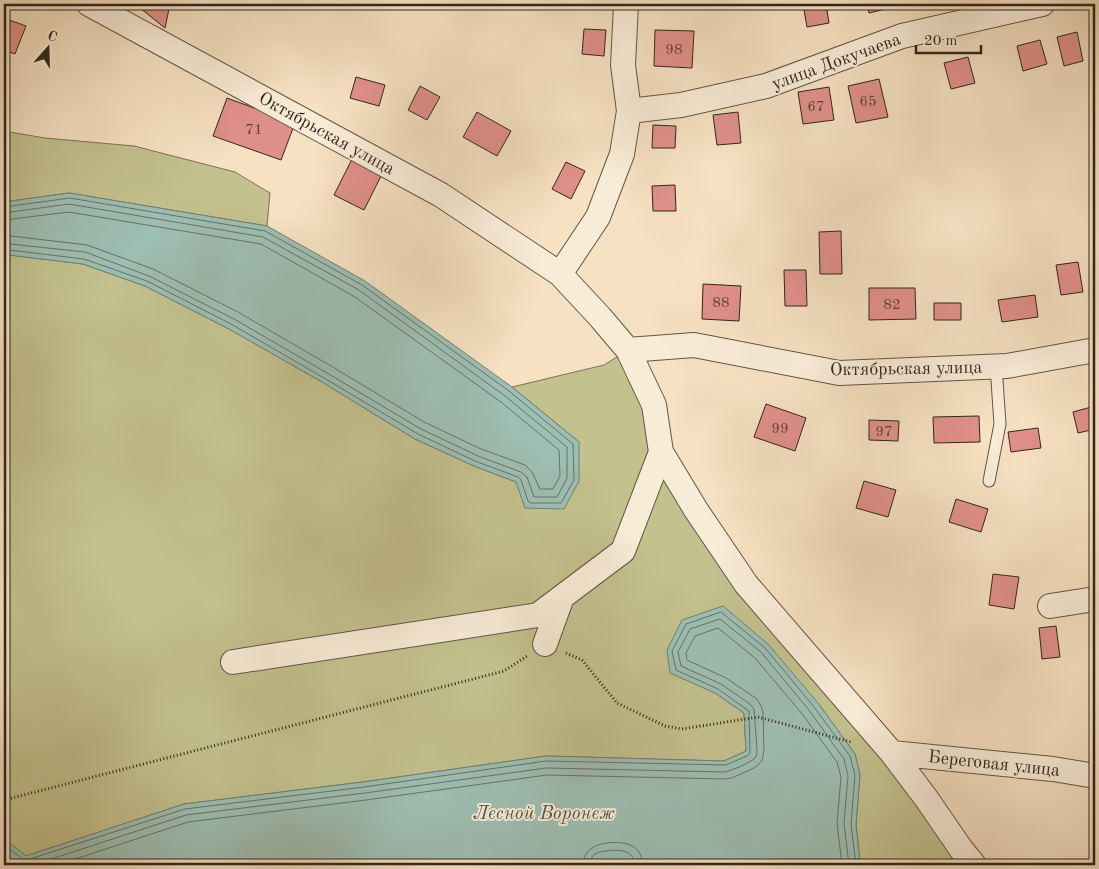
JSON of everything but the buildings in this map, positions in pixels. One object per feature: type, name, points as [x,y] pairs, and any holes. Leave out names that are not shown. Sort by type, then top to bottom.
[{"type":"street","name":"Октябрьская улица","points":[[89,4],[441,195],[560,274],[628,350],[654,405],[661,452]]},
{"type":"street","points":[[560,274],[598,217],[622,154],[629,111],[623,65],[626,4]]},
{"type":"street","name":"улица Докучаева","points":[[629,111],[681,105],[766,86],[902,36],[1042,4]]},
{"type":"street","name":"Октябрьская улица","points":[[628,350],[694,345],[839,373],[1007,366],[1095,350]]},
{"type":"street","points":[[233,662],[538,615],[623,551],[661,452]]},
{"type":"street","points":[[661,452],[696,510],[746,584],[892,753],[974,865]]},
{"type":"street","points":[[545,644],[562,597]]},
{"type":"street","points":[[1050,606],[1095,599]]},
{"type":"street","name":"Береговая улица","points":[[892,753],[1053,769],[1095,776]]},
{"type":"lane","points":[[990,481],[1000,424],[996,366]]},
{"type":"path","points":[[4,800],[504,671],[545,644],[582,660],[617,703],[665,726],[682,729],[758,718],[857,743]]},
{"type":"shaded area","points":[[4,131],[45,138],[134,146],[235,172],[270,193],[267,226],[69,193],[4,202]]},
{"type":"shaded area","points":[[9,255],[83,264],[145,286],[229,329],[322,382],[415,439],[474,466],[516,482],[579,442],[512,387],[604,365],[628,350],[696,510],[974,865],[864,865],[860,862],[856,824],[860,775],[855,754],[818,703],[671,673],[715,693],[744,713],[746,751],[724,761],[546,756],[363,782],[184,804],[26,856],[4,839],[4,257]]},
{"type":"shaded area","points":[[618,861],[630,865],[584,865]]},
{"type":"water","points":[[69,193],[267,226],[365,281],[512,387],[579,442],[579,481],[564,509],[525,508],[516,482],[474,466],[415,439],[322,382],[229,329],[145,286],[83,264],[9,255],[4,257],[4,202]]},
{"type":"water","name":"Лесной Воронеж","points":[[723,606],[768,644],[818,703],[855,754],[860,775],[856,824],[860,862],[864,865],[630,865],[618,861],[584,865],[4,865],[4,839],[26,856],[184,804],[363,782],[546,756],[724,761],[746,751],[744,713],[715,693],[670,673],[667,650],[682,620]]}]
